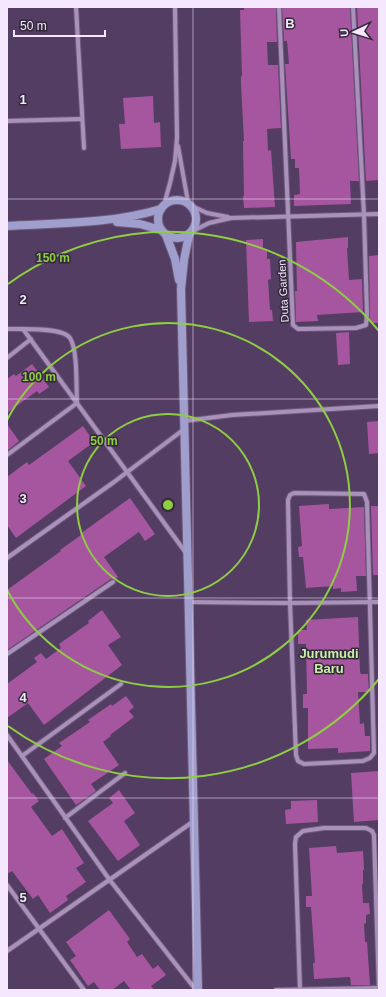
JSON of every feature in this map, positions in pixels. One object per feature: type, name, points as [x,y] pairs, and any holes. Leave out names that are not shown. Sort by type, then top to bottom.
[{"type":"street","points":[[76,7],[81,119],[84,148]]},
{"type":"street","points":[[175,7],[177,138],[174,168],[158,216],[158,223],[164,232],[175,259],[181,289]]},
{"type":"street","name":"Duta Garden","points":[[279,7],[293,325],[298,330],[356,328],[366,325],[364,215],[353,7]]},
{"type":"street","points":[[7,121],[81,119]]},
{"type":"street","points":[[177,138],[183,181],[197,220],[191,233],[184,260],[181,289],[197,990]]},
{"type":"street","points":[[7,226],[103,220],[141,215],[162,207],[169,201],[175,199],[182,200],[207,213],[231,218]]},
{"type":"street","points":[[103,220],[140,224],[164,232],[170,237],[180,238],[209,223],[231,218],[379,214]]},
{"type":"street","points":[[7,329],[60,331],[70,337],[74,348],[77,403]]},
{"type":"street","points":[[23,329],[187,555]]},
{"type":"street","points":[[7,358],[31,340]]},
{"type":"street","points":[[7,455],[77,403]]},
{"type":"street","points":[[7,558],[127,472],[184,426],[232,415],[379,406]]},
{"type":"street","points":[[294,493],[364,494],[367,502],[374,754],[370,758],[363,761],[304,764],[298,761],[296,755],[290,603],[288,500],[290,495],[294,493]]},
{"type":"street","points":[[7,654],[113,582]]},
{"type":"street","points":[[188,602],[379,602]]},
{"type":"street","points":[[22,756],[121,684]]},
{"type":"street","points":[[7,735],[109,879],[197,990]]},
{"type":"street","points":[[65,818],[125,774]]},
{"type":"street","points":[[7,951],[194,821]]},
{"type":"street","points":[[276,990],[300,990],[379,989],[374,835],[372,831],[366,828],[331,828],[303,831],[296,836],[295,844],[300,990]]},
{"type":"street","points":[[7,885],[84,990]]},
{"type":"building","points":[[244,7],[276,7],[277,42],[267,42],[268,65],[278,65],[281,128],[267,129],[268,151],[271,150],[275,207],[244,208],[244,141],[241,84],[240,10],[244,10]]},
{"type":"building","points":[[282,7],[350,7],[359,181],[350,181],[351,204],[294,206],[294,195],[300,194],[299,168],[295,168],[295,159],[291,159],[285,64],[289,64],[287,41],[284,41]]},
{"type":"building","points":[[379,7],[379,180],[366,181],[357,8]]},
{"type":"building","points":[[153,96],[154,123],[160,122],[161,147],[121,149],[119,124],[125,124],[123,98]]},
{"type":"building","points":[[348,237],[347,248],[349,280],[362,279],[363,312],[317,315],[318,321],[296,322],[296,242]]},
{"type":"building","points":[[263,239],[263,249],[267,249],[267,259],[270,259],[271,279],[268,280],[270,310],[272,310],[273,321],[249,322],[246,240]]},
{"type":"building","points":[[379,255],[379,323],[370,323],[369,256]]},
{"type":"building","points":[[349,332],[350,364],[338,365],[336,333]]},
{"type":"building","points":[[32,364],[49,387],[39,394],[37,391],[7,413],[7,379],[14,374],[16,376]]},
{"type":"building","points":[[379,421],[379,453],[369,454],[367,422]]},
{"type":"building","points":[[7,424],[19,441],[7,451]]},
{"type":"building","points":[[83,426],[94,442],[68,461],[86,486],[16,538],[7,525],[7,477],[27,462],[29,465]]},
{"type":"building","points":[[130,498],[155,534],[145,541],[139,532],[104,557],[118,577],[111,579],[7,650],[7,590]]},
{"type":"building","points":[[329,504],[329,509],[364,507],[366,576],[356,576],[357,591],[341,592],[341,588],[333,589],[333,586],[306,588],[303,557],[299,557],[298,547],[302,546],[299,506]]},
{"type":"building","points":[[371,506],[379,506],[379,575],[373,575]]},
{"type":"building","points":[[102,610],[121,637],[108,645],[122,665],[44,725],[28,703],[7,718],[7,684],[37,662],[34,658],[41,653],[46,659],[61,648],[59,644],[89,623],[88,621]]},
{"type":"building","points":[[358,617],[360,672],[361,674],[368,674],[369,692],[358,692],[360,724],[364,723],[365,736],[370,736],[370,751],[338,753],[338,748],[308,749],[308,708],[303,708],[303,694],[307,694],[306,644],[298,644],[298,630],[307,630],[306,620]]},
{"type":"building","points":[[126,696],[134,707],[129,711],[134,717],[103,742],[119,765],[91,784],[96,791],[76,805],[44,759],[62,746],[59,743],[90,722],[88,720],[111,704],[112,706]]},
{"type":"building","points":[[7,760],[32,794],[33,793],[39,801],[31,807],[52,836],[62,829],[84,863],[76,868],[86,882],[66,896],[68,900],[50,913],[38,895],[33,899],[12,871],[7,874]]},
{"type":"building","points":[[379,771],[379,820],[354,822],[351,773]]},
{"type":"building","points":[[119,790],[135,813],[124,821],[140,845],[118,861],[88,821],[113,803],[109,798]]},
{"type":"building","points":[[317,800],[318,822],[286,824],[285,810],[291,809],[291,801]]},
{"type":"building","points":[[336,846],[337,853],[363,851],[363,903],[369,903],[370,914],[366,915],[366,923],[364,924],[365,942],[367,942],[370,985],[351,985],[350,977],[314,979],[313,963],[315,963],[311,907],[306,907],[306,896],[312,896],[309,848]]},
{"type":"building","points":[[109,910],[130,939],[127,942],[137,957],[142,954],[153,969],[158,965],[166,975],[151,986],[154,990],[131,990],[124,981],[112,990],[100,990],[94,982],[88,986],[70,960],[76,956],[66,942]]},
{"type":"district","name":"Jurumudi Baru","points":[[329,660]]}]
